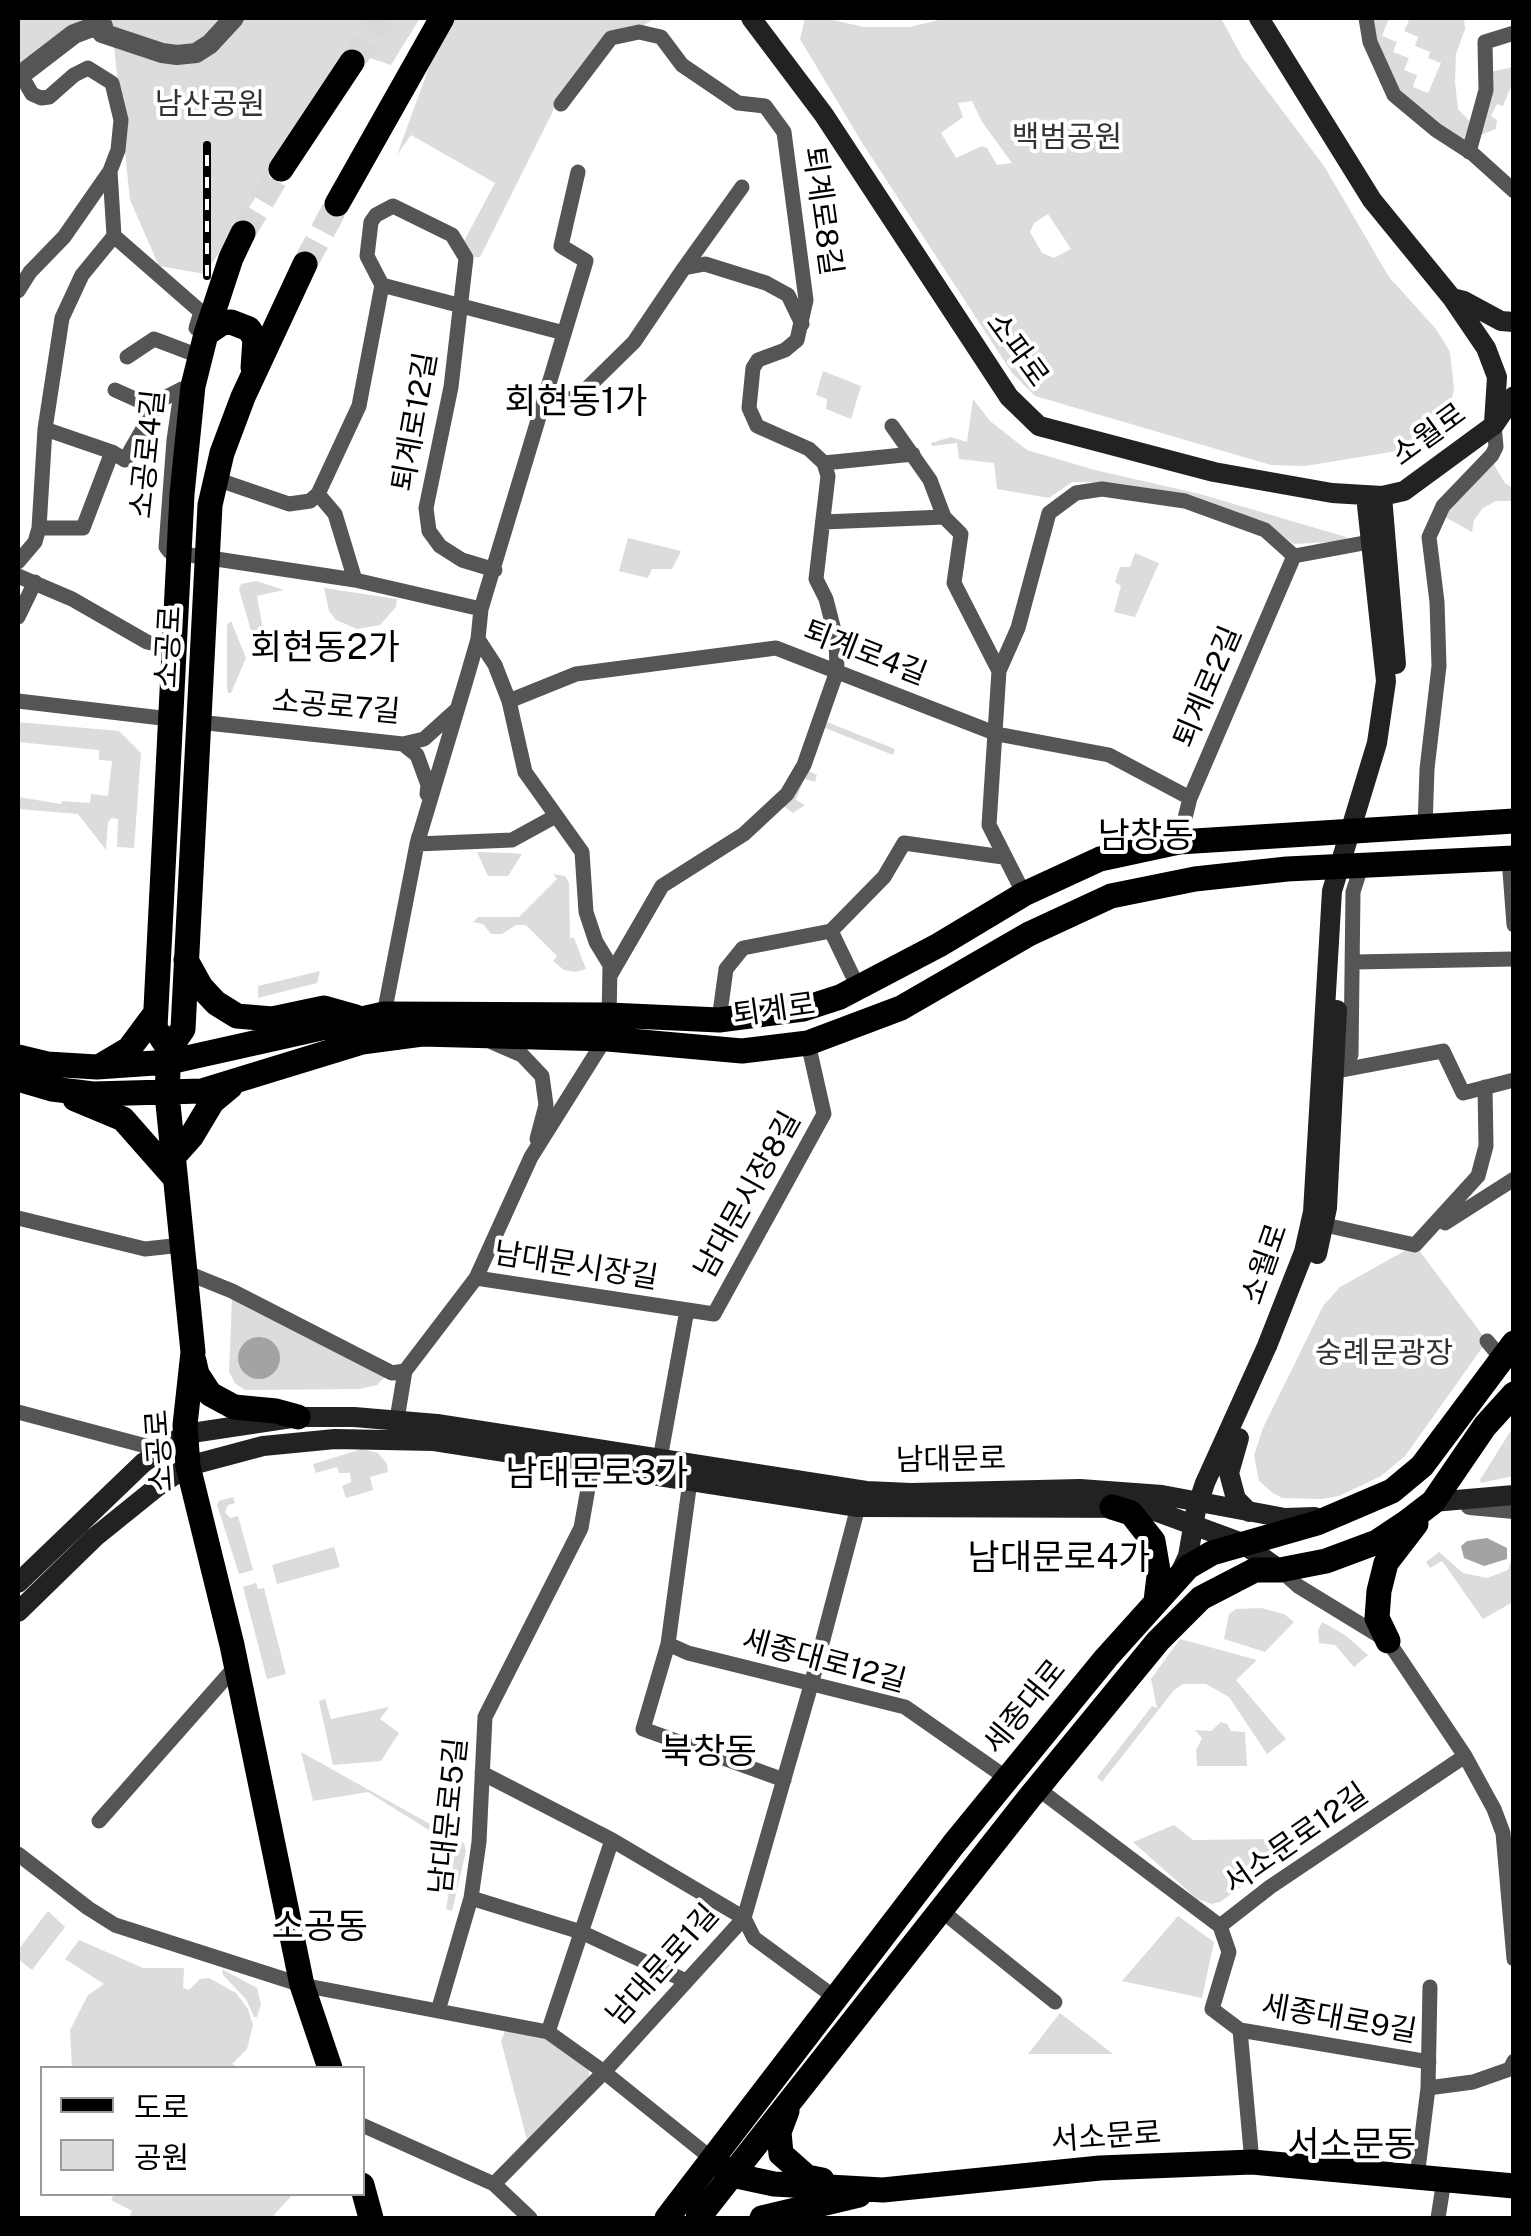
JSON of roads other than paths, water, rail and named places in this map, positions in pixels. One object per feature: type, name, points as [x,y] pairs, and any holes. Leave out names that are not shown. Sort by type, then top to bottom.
[{"type":"main road","points":[[337,204],[442,18]]},
{"type":"main road","name":"소파로","points":[[752,18],[790,66],[1009,397],[1039,426],[1214,472],[1374,496]]},
{"type":"main road","points":[[774,18],[774,30],[790,66]]},
{"type":"main road","name":"소월로","points":[[1175,1582],[1188,1556],[1195,1513],[1250,1388],[1309,1233],[1338,890],[1363,806],[1386,757],[1398,692],[1393,608],[1376,541],[1374,496],[1404,491],[1494,426],[1497,377],[1486,348],[1452,298],[1372,200],[1259,18]]},
{"type":"main road","points":[[282,169],[352,62]]},
{"type":"main road","name":"소공로","points":[[169,1055],[155,1028],[178,555],[193,386],[198,344],[243,233]]},
{"type":"main road","name":"소공로","points":[[305,264],[253,373],[222,453],[210,505],[183,1029],[169,1055],[167,1094],[193,1352],[185,1434],[188,1466],[236,1666],[302,1985],[329,2066]]},
{"type":"main road","points":[[1452,298],[1501,321],[1514,322]]},
{"type":"main road","points":[[198,344],[222,323],[249,329],[255,339],[253,373]]},
{"type":"main road","points":[[1494,426],[1514,396]]},
{"type":"main road","name":"퇴계로","points":[[18,1079],[52,1090],[93,1094],[202,1091],[362,1042],[422,1034],[607,1031],[803,1009],[858,987],[1024,894],[1100,859],[1179,842],[1514,821]]},
{"type":"main road","name":"퇴계로","points":[[18,1057],[46,1064],[97,1068],[384,1014],[607,1031],[742,1051],[808,1042],[902,1008],[1029,934],[1111,896],[1195,879],[1362,864],[1511,858]]},
{"type":"main road","name":"소월로","points":[[1250,1512],[1233,1492],[1230,1460],[1314,1263],[1325,1226],[1336,1071],[1338,890]]},
{"type":"main road","points":[[186,960],[216,1004],[237,1016],[272,1018],[324,1008],[358,1018]]},
{"type":"main road","points":[[159,967],[170,979],[172,1015],[183,1020]]},
{"type":"main road","points":[[97,1068],[129,1050],[156,1014]]},
{"type":"main road","points":[[52,1090],[123,1119],[174,1166],[212,1102],[254,1076],[240,1067],[244,1052],[285,1042],[297,1033]]},
{"type":"main road","name":"세종대로","points":[[666,2218],[953,1844],[1156,1601],[1188,1568],[1212,1553],[1317,1523],[1392,1492],[1422,1466],[1500,1347]]},
{"type":"main road","points":[[193,1352],[196,1374],[210,1394],[234,1407],[298,1417]]},
{"type":"main road","name":"세종대로","points":[[698,2218],[1158,1641],[1201,1598],[1255,1570],[1280,1570],[1326,1561],[1377,1542],[1433,1502],[1485,1426],[1514,1394]]},
{"type":"main road","points":[[18,1583],[100,1502],[185,1434],[298,1417],[397,1420],[506,1434],[546,1450]]},
{"type":"main road","points":[[18,1612],[96,1537],[157,1486],[188,1466],[263,1446],[335,1439],[434,1441],[488,1450],[546,1450]]},
{"type":"main road","name":"남대문로","points":[[546,1450],[592,1466],[858,1506],[1147,1508],[1195,1513],[1250,1512],[1299,1519],[1356,1506]]},
{"type":"main road","name":"남대문로","points":[[546,1450],[660,1459],[866,1491],[1080,1489],[1162,1495],[1280,1570]]},
{"type":"main road","points":[[1388,1641],[1377,1618],[1386,1563],[1433,1502],[1514,1495]]},
{"type":"main road","points":[[1112,1507],[1131,1514],[1154,1541],[1159,1576],[1156,1601]]},
{"type":"main road","points":[[1106,1658],[1129,1653],[1133,1660],[1131,1674]]},
{"type":"main road","points":[[796,2092],[779,2132],[780,2154],[808,2177],[841,2185]]},
{"type":"main road","name":"서소문로","points":[[711,2158],[732,2174],[774,2184],[882,2190],[1100,2168],[1252,2162],[1514,2186]]},
{"type":"main road","points":[[774,2216],[882,2190]]},
{"type":"street","points":[[18,290],[64,237],[110,172],[118,150],[121,120],[112,84],[88,68],[49,97],[41,98],[32,94],[19,76],[74,34],[90,28],[103,26],[102,32],[162,53],[196,53],[234,18]]},
{"type":"street","points":[[1366,18],[1370,42],[1394,95],[1514,190]]},
{"type":"street","name":"퇴계로8길","points":[[561,104],[611,38],[639,32],[661,37],[682,65],[738,103],[765,106],[784,132],[806,300],[802,326]]},
{"type":"street","points":[[1470,152],[1486,90],[1484,42],[1514,33]]},
{"type":"street","points":[[18,562],[35,542],[39,528],[45,429],[62,318],[82,276],[114,236],[110,172]]},
{"type":"street","points":[[417,844],[478,639],[481,608],[586,262],[561,246],[578,172]]},
{"type":"street","points":[[548,394],[575,400],[634,342],[742,187]]},
{"type":"street","name":"퇴계로12길","points":[[382,285],[367,256],[371,222],[376,214],[393,206],[452,236],[466,258],[452,388],[426,508],[429,530],[440,546],[462,560],[495,570]]},
{"type":"street","name":"소공로4길","points":[[114,236],[201,312],[198,344],[182,389],[174,440],[166,547],[178,555]]},
{"type":"street","points":[[611,974],[662,886],[744,834],[787,794],[804,765],[836,671],[836,638],[826,598],[816,579],[828,476],[824,463],[809,449],[758,426],[749,408],[753,368],[758,360],[785,350],[797,340],[802,326],[788,295],[766,283],[704,264],[684,268]]},
{"type":"street","points":[[216,479],[289,504],[310,501],[318,494],[359,406],[382,285],[564,333]]},
{"type":"street","name":"소공로4길","points":[[127,357],[154,338],[198,344]]},
{"type":"street","points":[[45,429],[126,460],[159,401],[182,389]]},
{"type":"street","points":[[115,390],[154,408]]},
{"type":"street","points":[[892,426],[930,480],[944,517],[961,534],[954,583],[999,671]]},
{"type":"street","points":[[1425,826],[1439,666],[1429,537],[1442,506],[1492,455],[1496,446],[1494,426]]},
{"type":"street","points":[[39,528],[82,528],[112,452]]},
{"type":"street","points":[[824,463],[914,454]]},
{"type":"street","points":[[1024,894],[989,825],[999,671],[1018,628],[1049,512],[1076,493],[1102,489],[1185,501],[1265,530],[1294,556],[1376,541]]},
{"type":"street","points":[[318,494],[335,514],[354,580]]},
{"type":"street","points":[[824,522],[944,517]]},
{"type":"street","points":[[178,555],[354,580],[481,608]]},
{"type":"street","name":"퇴계로2길","points":[[1179,842],[1190,798],[1294,556]]},
{"type":"street","points":[[18,576],[72,599],[147,642],[174,648]]},
{"type":"street","points":[[18,618],[35,582]]},
{"type":"street","points":[[478,639],[495,664],[509,702],[524,772],[582,852],[586,912],[611,974],[607,1031],[530,1157]]},
{"type":"street","name":"퇴계로4길","points":[[509,702],[576,674],[776,648],[997,734],[1109,755],[1190,798]]},
{"type":"street","name":"소공로","points":[[18,702],[170,719]]},
{"type":"street","name":"소공로7길","points":[[198,722],[404,744],[424,739],[458,708]]},
{"type":"street","points":[[384,1014],[428,785],[418,755],[404,744]]},
{"type":"street","points":[[417,844],[512,840],[554,817]]},
{"type":"street","points":[[719,1020],[726,969],[742,948],[831,931],[884,877],[904,843],[1003,858]]},
{"type":"street","points":[[1511,858],[1514,925]]},
{"type":"street","name":"소월로","points":[[1336,1071],[1351,1056],[1353,892],[1362,864]]},
{"type":"street","points":[[831,931],[858,987]]},
{"type":"street","points":[[1354,962],[1514,959]]},
{"type":"street","points":[[471,1034],[522,1055],[542,1076],[546,1105],[530,1157],[476,1278]]},
{"type":"street","name":"남대문시장8길","points":[[714,1314],[824,1114],[808,1042]]},
{"type":"street","points":[[1336,1071],[1443,1051],[1463,1093],[1514,1080]]},
{"type":"street","points":[[1420,1240],[1478,1176],[1484,1159],[1484,1087]]},
{"type":"street","points":[[1325,1226],[1420,1240],[1514,1179]]},
{"type":"street","points":[[18,1218],[145,1249],[182,1244]]},
{"type":"street","points":[[185,1272],[232,1291],[392,1373],[405,1371]]},
{"type":"street","name":"남대문시장길","points":[[397,1420],[405,1371],[476,1278],[714,1314]]},
{"type":"street","points":[[660,1459],[687,1310]]},
{"type":"street","points":[[18,1412],[161,1450]]},
{"type":"street","name":"남대문로5길","points":[[438,2011],[471,1898],[479,1842],[486,1717],[580,1528],[592,1466]]},
{"type":"street","points":[[690,1482],[668,1644],[643,1728],[784,1780]]},
{"type":"street","points":[[1433,1502],[1514,1509]]},
{"type":"street","name":"남대문로1길","points":[[494,2184],[604,2072],[744,1918],[812,1685],[858,1506]]},
{"type":"street","points":[[1280,1570],[1298,1586],[1388,1641],[1465,1756],[1503,1833],[1514,1959]]},
{"type":"street","name":"세종대로12길","points":[[668,1644],[688,1653],[904,1707],[1008,1780]]},
{"type":"street","points":[[99,1821],[236,1666]]},
{"type":"street","name":"서소문로12길","points":[[1252,2162],[1240,2030],[1212,2008],[1228,1952],[1220,1926],[1270,1887],[1465,1756]]},
{"type":"street","points":[[482,1773],[612,1840],[744,1918],[754,1938],[837,1998]]},
{"type":"street","points":[[1037,1788],[1220,1926]]},
{"type":"street","points":[[548,2032],[612,1840]]},
{"type":"street","points":[[18,1854],[116,1925],[302,1985],[548,2032],[711,2158]]},
{"type":"street","points":[[471,1898],[581,1932],[686,1982]]},
{"type":"street","points":[[942,1912],[1055,2002]]},
{"type":"street","name":"세종대로9길","points":[[1417,2177],[1428,2088],[1430,1988]]},
{"type":"street","name":"세종대로9길","points":[[1240,2030],[1429,2062]]},
{"type":"street","name":"세종대로9길","points":[[1428,2088],[1473,2082],[1510,2069],[1514,2062]]},
{"type":"street","points":[[365,2125],[494,2184],[530,2218]]},
{"type":"street","points":[[1438,2218],[1444,2180]]},
{"type":"tunnel","points":[[352,62],[383,18]]},
{"type":"tunnel","points":[[243,233],[281,169]]},
{"type":"tunnel","points":[[305,264],[337,204]]},
{"type":"railway","points":[[207,145],[207,276]]},
{"type":"district","name":"회현동1가","points":[[576,402]]},
{"type":"district","name":"회현동2가","points":[[325,648]]},
{"type":"district","name":"남창동","points":[[1146,836]]},
{"type":"district","name":"남대문로3가","points":[[597,1474]]},
{"type":"district","name":"남대문로4가","points":[[1059,1558]]},
{"type":"district","name":"북창동","points":[[709,1752]]},
{"type":"district","name":"소공동","points":[[320,1927]]},
{"type":"district","name":"서소문동","points":[[1352,2145]]},
{"type":"park label","name":"남산공원","points":[[210,105]]},
{"type":"park label","name":"백범공원","points":[[1067,138]]},
{"type":"park label","name":"숭례문광장","points":[[1384,1354]]}]
